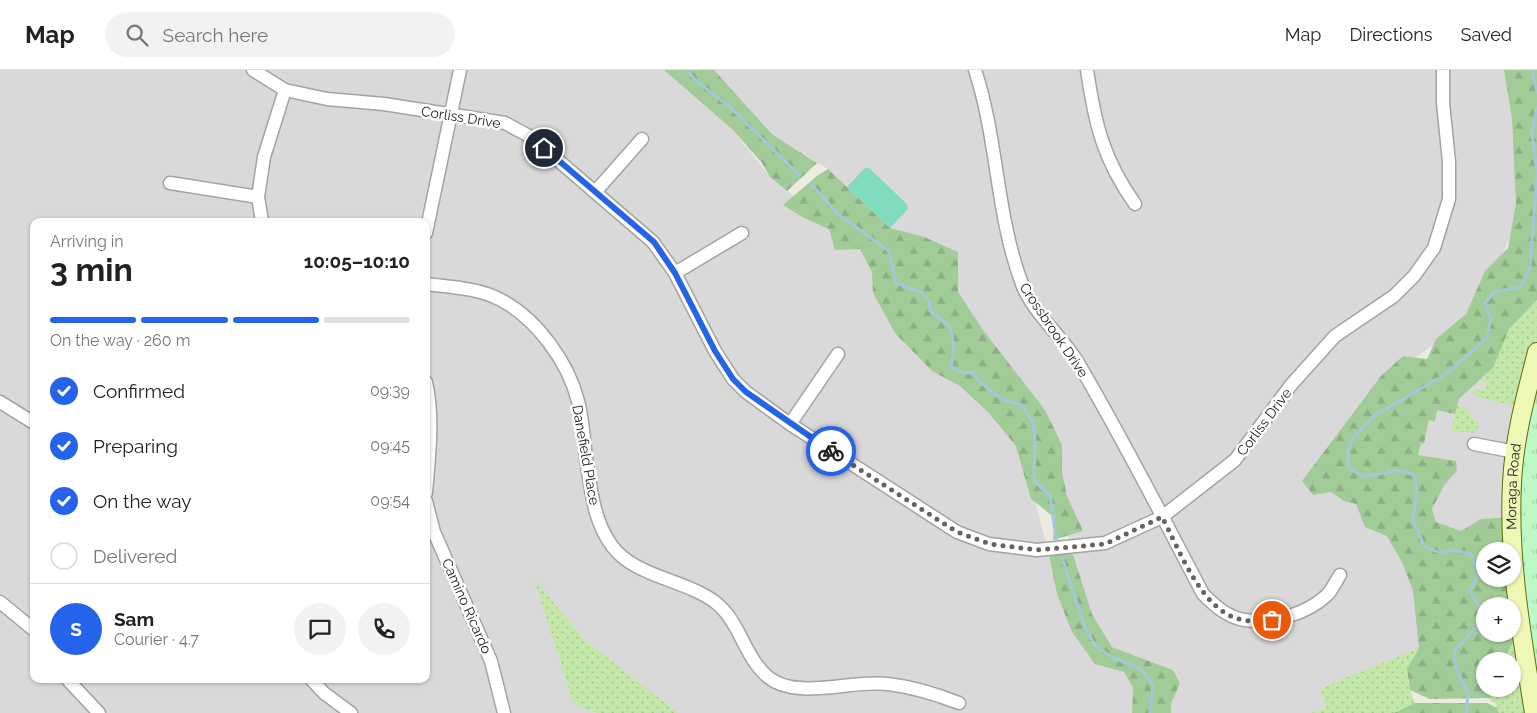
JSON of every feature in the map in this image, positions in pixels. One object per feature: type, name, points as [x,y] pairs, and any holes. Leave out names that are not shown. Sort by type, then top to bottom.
[{"type":"main road","name":"Moraga Road","points":[[1534,713],[1515,587],[1511,517],[1515,452],[1522,408],[1537,352]]},
{"type":"street","name":"Corliss Drive","points":[[253,70],[285,90],[327,99],[450,114],[505,123],[531,137],[654,242],[675,273],[715,351],[733,379],[746,392],[790,424],[957,532],[990,544],[1037,550],[1105,544],[1162,517],[1236,460],[1291,385],[1335,336],[1394,296],[1414,276],[1434,248],[1449,198],[1449,162],[1443,103],[1443,70]]},
{"type":"street","points":[[429,218],[460,70]]},
{"type":"street","name":"Crossbrook Drive","points":[[975,70],[989,119],[1007,235],[1022,286],[1071,351],[1203,594],[1218,609],[1243,620],[1272,620],[1310,608],[1328,594],[1340,575]]},
{"type":"street","points":[[1087,70],[1092,110],[1109,163],[1135,204]]},
{"type":"street","points":[[262,218],[258,196],[264,157],[285,90]]},
{"type":"street","points":[[596,191],[642,139]]},
{"type":"street","points":[[170,183],[258,196]]},
{"type":"street","points":[[675,273],[742,233]]},
{"type":"street","name":"Danefield Place","points":[[430,285],[479,292],[500,299],[538,329],[560,360],[578,401],[592,499],[600,525],[612,546],[626,561],[692,589],[716,603],[736,626],[751,655],[768,677],[786,685],[819,689],[856,684],[887,684],[959,703]]},
{"type":"street","points":[[790,424],[838,354]]},
{"type":"street","points":[[430,399],[430,437]]},
{"type":"street","points":[[0,402],[30,421]]},
{"type":"street","points":[[1474,444],[1515,452]]},
{"type":"street","name":"Camino Ricardo","points":[[430,516],[434,532],[490,661],[504,713]]},
{"type":"street","points":[[0,602],[30,627]]},
{"type":"street","points":[[71,683],[99,713]]},
{"type":"street","points":[[314,683],[324,693],[352,713]]},
{"type":"shaded area","points":[[0,70],[665,70],[733,130],[770,177],[860,249],[1019,442],[1048,550],[1057,594],[1095,664],[1124,671],[1133,688],[1132,713],[678,713],[584,639],[535,581],[573,703],[596,713],[0,713]]},
{"type":"shaded area","points":[[714,70],[1530,70],[1519,218],[1478,307],[1439,341],[1390,375],[1394,512],[1426,595],[1419,648],[1320,688],[1326,708],[1311,713],[1171,713],[1171,704],[1180,683],[1173,670],[1112,647],[1092,614],[1071,548],[1042,424],[922,236],[890,228],[828,169],[772,134]]},
{"type":"shaded area","points":[[1493,368],[1530,379],[1511,517],[1481,519],[1461,531],[1436,522],[1432,509],[1445,484],[1457,471],[1446,459],[1445,461],[1418,456],[1421,442],[1424,443],[1429,420],[1437,410],[1459,399]]},
{"type":"green space","points":[[664,70],[714,70],[772,134],[817,163],[787,191],[770,177],[762,163],[733,130]]},
{"type":"green space","points":[[1504,70],[1537,70],[1537,300],[1509,329],[1493,368],[1459,399],[1455,414],[1437,410],[1435,422],[1429,420],[1424,444],[1421,443],[1418,455],[1456,461],[1457,471],[1445,484],[1432,509],[1436,522],[1461,531],[1481,519],[1511,517],[1513,542],[1476,542],[1476,587],[1518,587],[1519,597],[1476,597],[1476,642],[1513,642],[1508,652],[1476,652],[1476,697],[1491,698],[1430,699],[1410,690],[1407,669],[1419,648],[1413,591],[1403,564],[1387,536],[1365,527],[1356,504],[1344,501],[1331,492],[1313,495],[1302,481],[1381,376],[1403,356],[1427,359],[1436,339],[1466,314],[1485,271],[1508,248],[1516,203],[1512,119]]},
{"type":"green space","points":[[865,168],[869,168],[907,204],[908,209],[890,228],[847,187]]},
{"type":"green space","points":[[828,169],[890,228],[922,236],[958,252],[958,292],[983,330],[1045,410],[1062,445],[1062,472],[1067,496],[1083,531],[1053,540],[1055,518],[1031,499],[1016,446],[989,413],[960,386],[932,371],[895,333],[873,293],[872,272],[860,249],[835,250],[829,229],[804,218],[783,205]]},
{"type":"green space","points":[[1537,300],[1537,641],[1534,713],[1499,713],[1495,703],[1490,701],[1491,697],[1521,697],[1521,652],[1508,652],[1513,642],[1521,642],[1521,597],[1515,597],[1516,587],[1521,587],[1521,542],[1517,542],[1522,408],[1472,395],[1475,389],[1484,390],[1487,383],[1481,380],[1493,368],[1509,329]]},
{"type":"green space","points":[[1537,399],[1537,713],[1521,621],[1521,597],[1517,597],[1515,587],[1521,587],[1521,542],[1517,542],[1525,401]]},
{"type":"green space","points":[[1457,405],[1468,408],[1467,412],[1471,413],[1470,416],[1479,424],[1476,433],[1451,431]]},
{"type":"green space","points":[[1071,548],[1092,614],[1112,647],[1173,670],[1180,683],[1171,704],[1171,713],[1132,713],[1133,688],[1124,672],[1095,664],[1072,632],[1057,594],[1048,550]]},
{"type":"green space","points":[[534,579],[584,639],[678,713],[596,713],[573,703]]},
{"type":"green space","points":[[1521,619],[1523,639],[1521,639]]},
{"type":"green space","points":[[1419,648],[1411,663],[1408,675],[1409,687],[1415,703],[1394,713],[1311,713],[1326,708],[1320,688]]},
{"type":"green space","points":[[1415,703],[1487,703],[1497,708],[1499,713],[1394,713]]},
{"type":"waterway","points":[[687,70],[695,80],[729,106],[799,175]]},
{"type":"waterway","points":[[1532,70],[1537,92]]},
{"type":"waterway","points":[[1537,107],[1532,133],[1537,172]]},
{"type":"waterway","points":[[1466,713],[1468,693],[1456,668],[1454,651],[1480,623],[1481,609],[1469,590],[1479,575],[1471,554],[1454,550],[1440,553],[1424,546],[1413,519],[1417,491],[1414,475],[1398,470],[1364,477],[1348,467],[1348,451],[1353,438],[1374,416],[1446,374],[1487,338],[1491,319],[1485,303],[1494,292],[1521,287],[1530,267],[1537,175]]},
{"type":"waterway","points":[[811,184],[839,215],[889,251],[896,283],[920,292],[929,300],[930,311],[950,326],[954,346],[951,367],[960,372],[972,373],[999,397],[1020,404],[1033,421],[1035,442],[1034,481],[1050,495],[1056,539]]},
{"type":"waterway","points":[[1062,558],[1084,625],[1095,646],[1112,657],[1140,668],[1153,685],[1150,713]]},
{"type":"way so far","points":[[831,451],[957,532],[990,544],[1037,550],[1105,544],[1162,517],[1203,594],[1218,609],[1243,620],[1272,620]]},
{"type":"route","points":[[544,148],[654,242],[675,273],[715,351],[733,379],[746,392],[831,451]]}]
